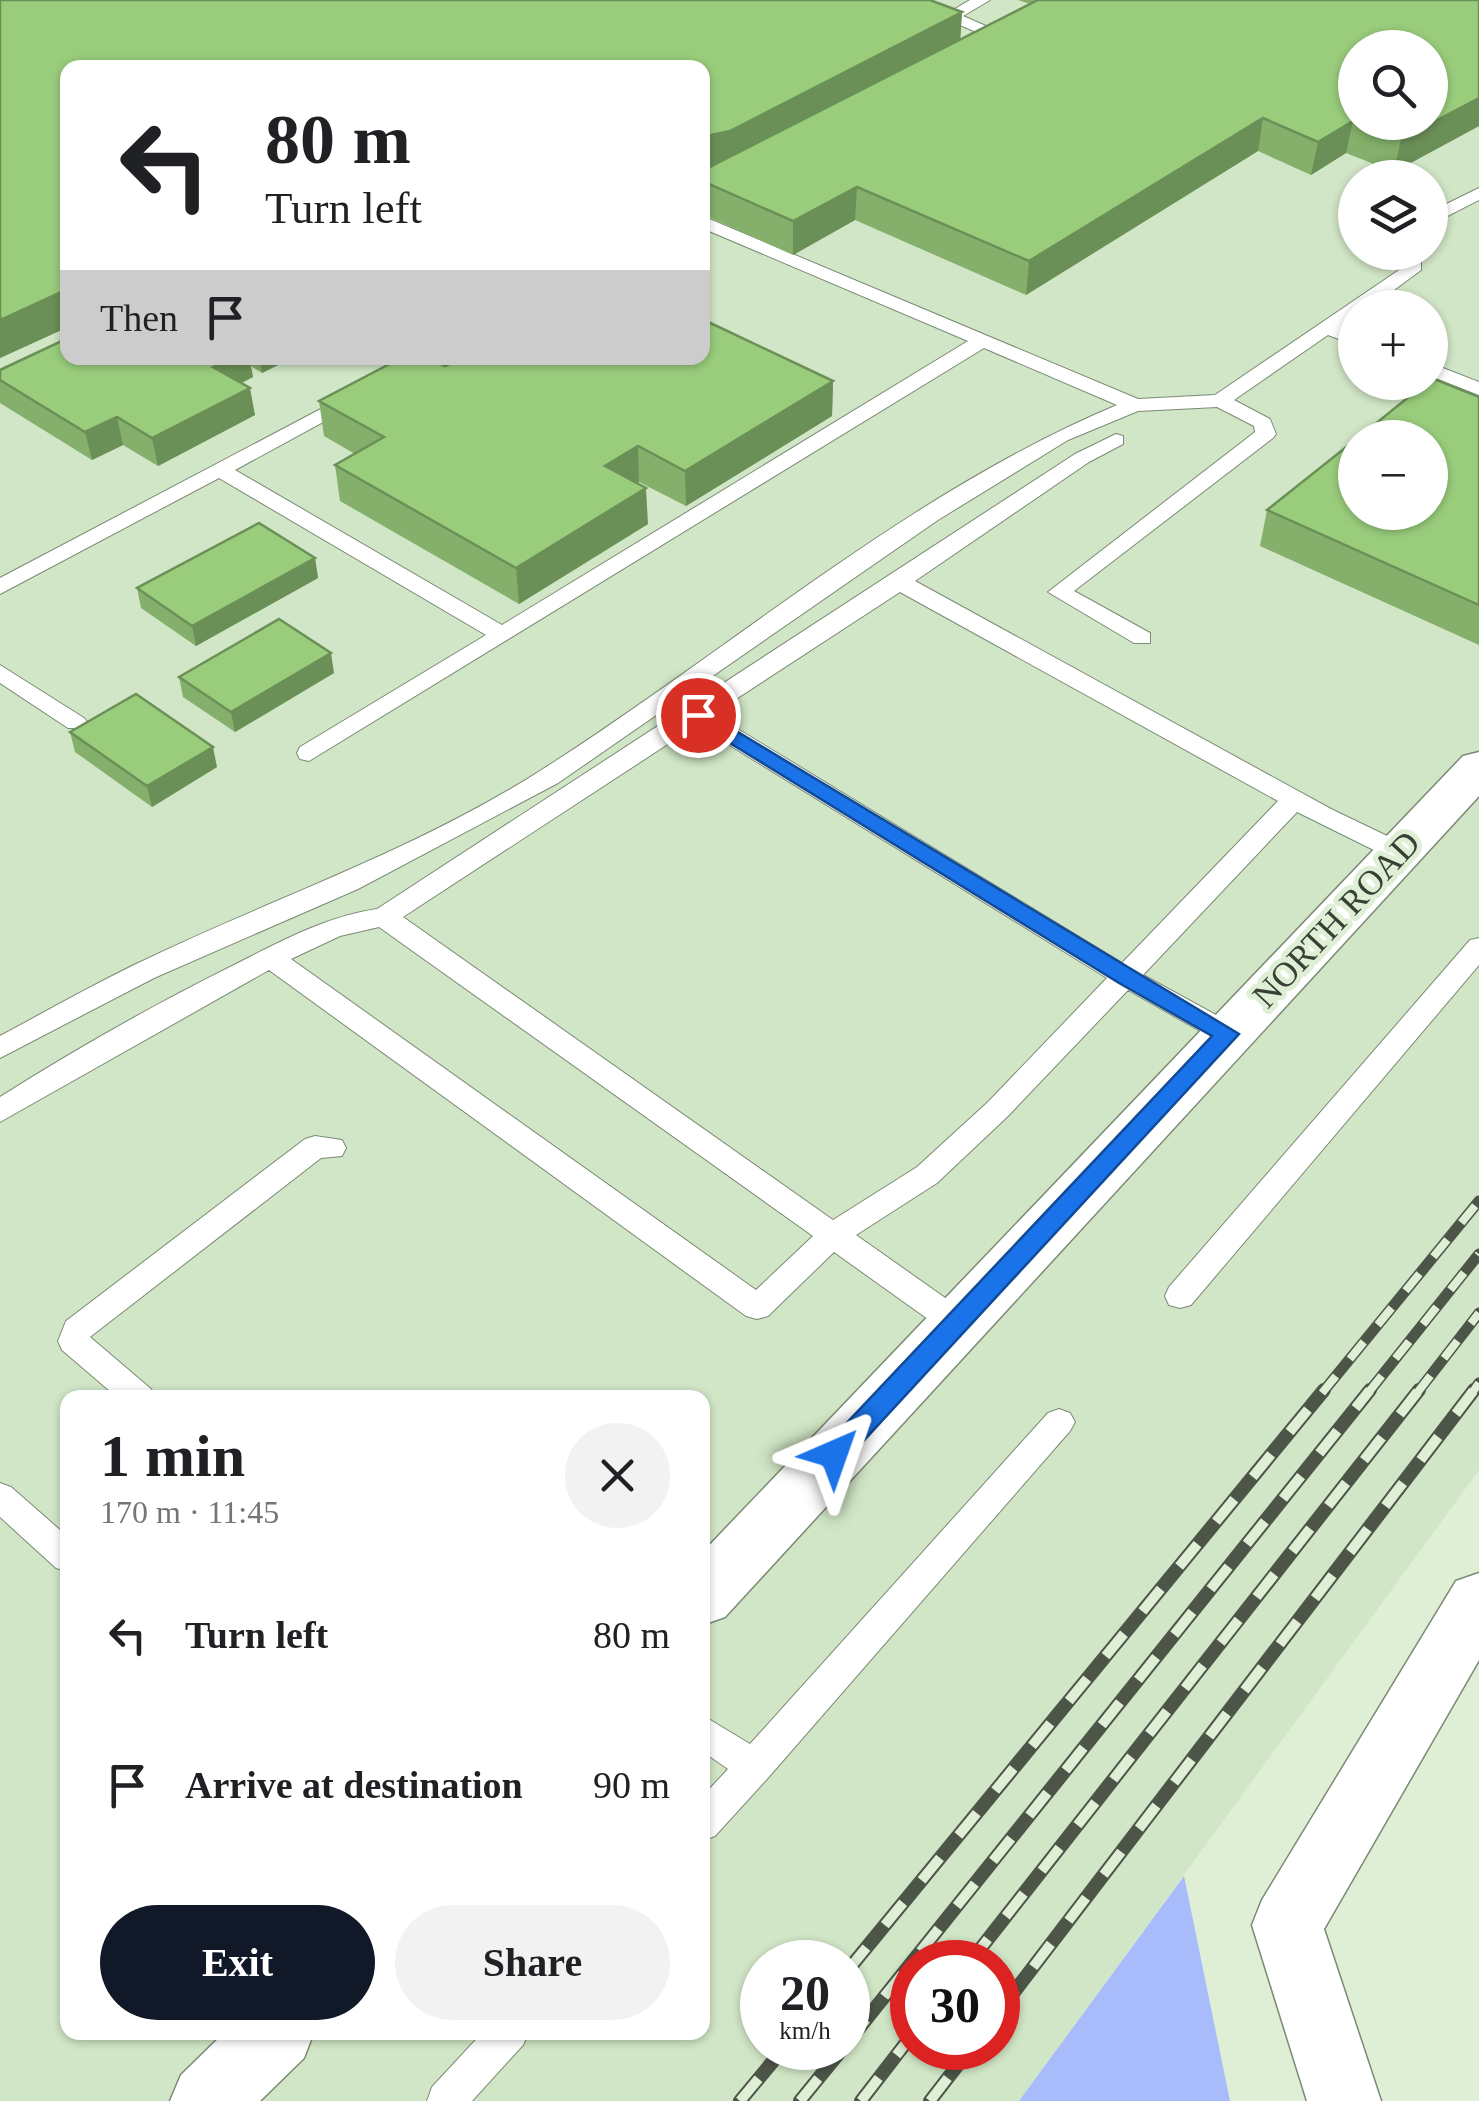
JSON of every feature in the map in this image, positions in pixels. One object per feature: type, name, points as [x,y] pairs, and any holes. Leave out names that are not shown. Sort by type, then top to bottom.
[{"type":"street","name":"NORTH ROAD","points":[[710,1588],[1399,852],[1470,790]]},
{"type":"street","points":[[1344,2101],[1287,1925],[1479,1601]]},
{"type":"street","points":[[207,2101],[270,2040]]},
{"type":"lane","points":[[960,51],[994,33],[949,17],[982,0]]},
{"type":"lane","points":[[1448,209],[1479,193]]},
{"type":"lane","points":[[710,224],[1135,405]]},
{"type":"lane","points":[[1382,290],[1411,270]]},
{"type":"lane","points":[[1220,401],[1338,320]]},
{"type":"lane","points":[[1327,328],[1338,332]]},
{"type":"lane","points":[[309,754],[982,341]]},
{"type":"lane","points":[[1448,376],[1479,389]]},
{"type":"lane","points":[[0,587],[377,386]]},
{"type":"lane","points":[[0,1048],[144,971],[348,884],[548,778],[930,515],[1061,436],[1135,405],[1220,401],[1263,424],[1266,434],[1060,592],[1142,638]]},
{"type":"lane","points":[[0,1111],[134,1028],[334,926],[384,918],[698,715],[1082,458],[1116,440]]},
{"type":"lane","points":[[220,470],[500,634]]},
{"type":"lane","points":[[899,582],[1399,852]]},
{"type":"lane","points":[[0,672],[76,723]]},
{"type":"lane","points":[[698,715],[1127,978],[1228,1034]]},
{"type":"lane","points":[[271,958],[757,1307],[834,1235],[927,1175],[1035,1074],[1066,1036],[1127,978],[1296,798]]},
{"type":"lane","points":[[384,918],[957,1323]]},
{"type":"lane","points":[[1180,1296],[1479,947]]},
{"type":"lane","points":[[130,1390],[73,1342],[76,1330],[315,1147],[332,1148]]},
{"type":"lane","points":[[710,1815],[1059,1422]]},
{"type":"lane","points":[[0,1497],[60,1551]]},
{"type":"lane","points":[[710,1736],[755,1767]]},
{"type":"lane","points":[[446,2101],[503,2040]]},
{"type":"shaded area","points":[[0,0],[1479,0],[1479,1470],[1019,2101],[0,2101]]},
{"type":"shaded area","points":[[1184,1876],[1230,2101],[1019,2101]]},
{"type":"building","points":[[0,0],[930,0],[962,12],[730,131],[710,135],[710,60],[60,60],[60,293],[0,320]]},
{"type":"building","points":[[1038,0],[1479,0],[1479,98],[1448,114],[1448,30],[1338,30],[1338,130],[1318,142],[1263,118],[1029,261],[857,187],[793,221],[710,185],[710,167]]},
{"type":"building","points":[[710,323],[833,381],[685,471],[638,446],[605,466],[646,488],[516,568],[335,465],[384,437],[319,401],[388,365],[710,365]]},
{"type":"building","points":[[60,342],[60,365],[217,365],[213,367],[250,388],[152,438],[117,417],[85,432],[0,380],[0,370]]},
{"type":"building","points":[[1448,384],[1479,397],[1479,605],[1267,510],[1338,454],[1338,530],[1448,530],[1448,420],[1380,420],[1405,400],[1448,400]]},
{"type":"building","points":[[259,523],[315,558],[192,626],[137,588]]},
{"type":"building","points":[[279,619],[331,653],[231,712],[179,677]]},
{"type":"building","points":[[136,694],[213,747],[147,786],[70,732]]},
{"type":"railway","points":[[1322,1393],[1479,1201]]},
{"type":"railway","points":[[1368,1393],[1479,1254]]},
{"type":"railway","points":[[1417,1393],[1479,1313]]},
{"type":"railway","points":[[1472,1393],[1479,1383]]},
{"type":"railway","points":[[870,1943],[1324,1390]]},
{"type":"railway","points":[[870,2015],[1370,1390]]},
{"type":"railway","points":[[987,1940],[1419,1390]]},
{"type":"railway","points":[[1020,1984],[1474,1390]]},
{"type":"railway","points":[[861,2101],[890,2063]]},
{"type":"railway","points":[[740,2101],[766,2070]]},
{"type":"railway","points":[[800,2101],[825,2070]]},
{"type":"railway","points":[[930,2101],[954,2070]]},
{"type":"route","points":[[698,715],[1127,978],[1228,1034],[834,1454]]}]
